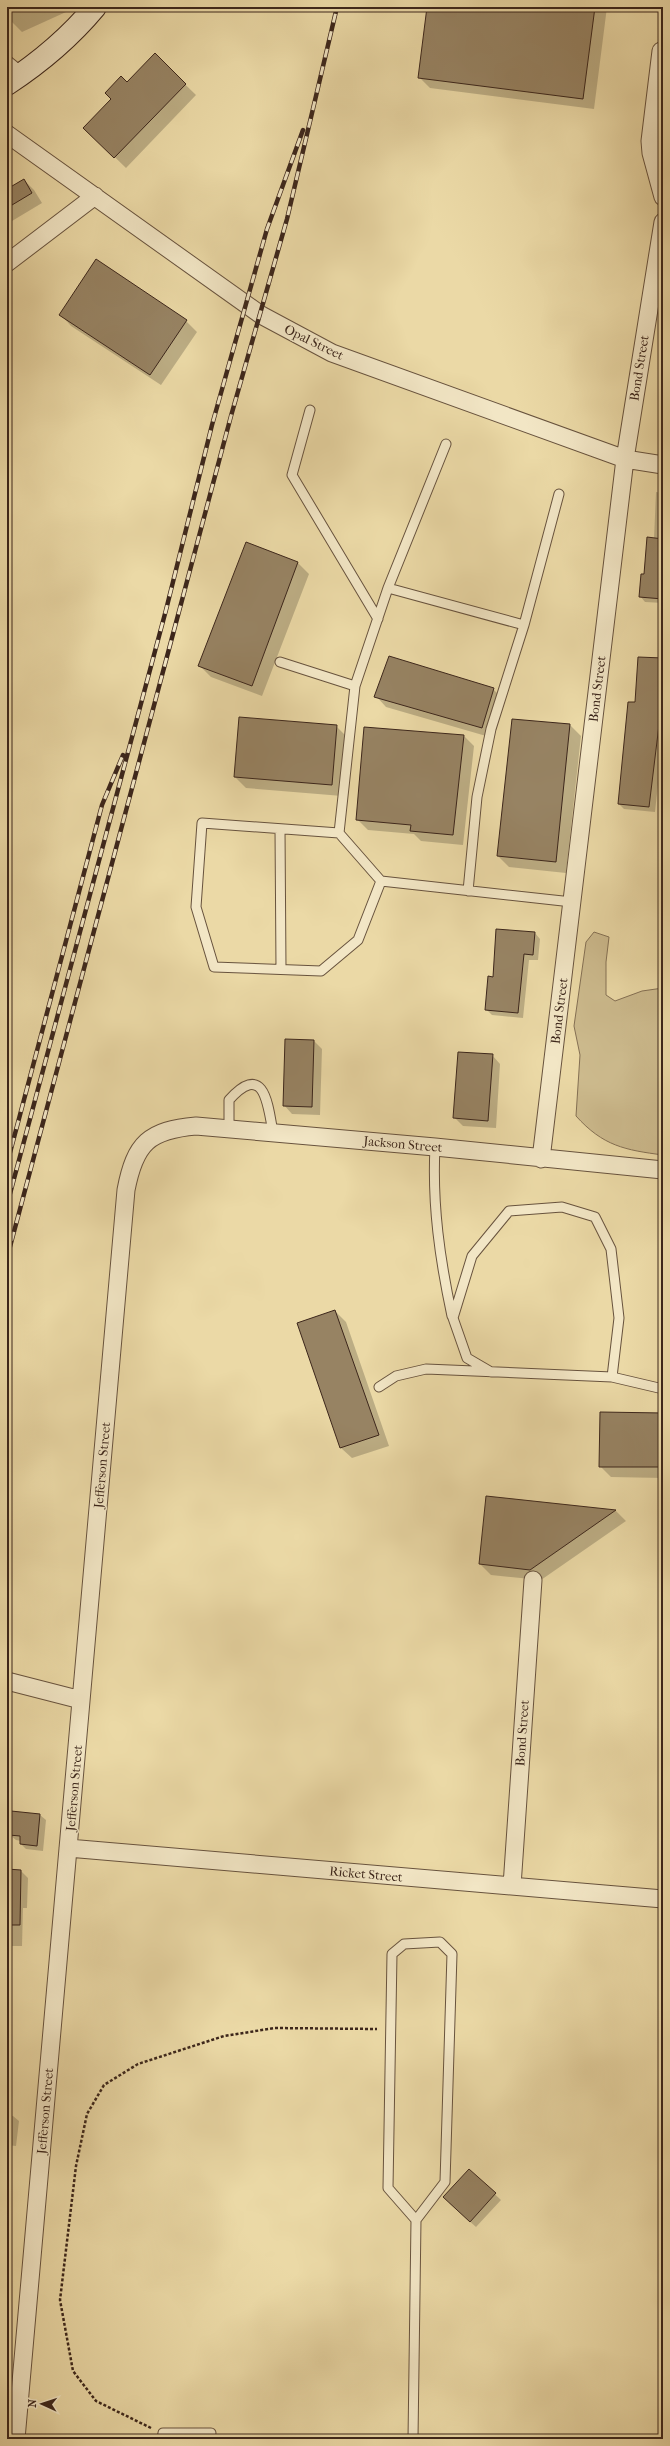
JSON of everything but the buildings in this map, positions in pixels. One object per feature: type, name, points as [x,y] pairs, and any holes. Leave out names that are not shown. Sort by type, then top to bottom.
[{"type":"street","points":[[12,72],[82,23],[95,7]]},
{"type":"street","points":[[661,51],[650,141],[651,153],[663,197]]},
{"type":"street","name":"Opal Street","points":[[7,134],[261,315],[332,353],[625,459],[663,465]]},
{"type":"street","points":[[7,263],[95,196]]},
{"type":"street","name":"Bond Street","points":[[541,1159],[625,459],[663,222]]},
{"type":"street","name":"Jackson Street","points":[[147,1142],[170,1129],[196,1126],[435,1147],[541,1159],[663,1170]]},
{"type":"street","name":"Jefferson Street","points":[[16,2439],[126,1190],[131,1164],[147,1142]]},
{"type":"street","name":"Bond Street","points":[[512,1886],[533,1580]]},
{"type":"street","points":[[7,1682],[81,1700]]},
{"type":"street","name":"Ricket Street","points":[[68,1848],[663,1899]]},
{"type":"lane","points":[[310,410],[292,475],[378,619]]},
{"type":"lane","points":[[339,833],[355,686],[388,588],[446,444]]},
{"type":"lane","points":[[468,891],[477,797],[491,729],[524,625],[558,494]]},
{"type":"lane","points":[[388,588],[524,625]]},
{"type":"lane","points":[[280,662],[355,686]]},
{"type":"lane","points":[[381,881],[358,940],[321,971],[214,967],[196,907],[202,823],[339,833],[381,881],[572,902]]},
{"type":"lane","points":[[280,829],[281,969]]},
{"type":"lane","points":[[229,1129],[229,1100],[240,1087],[254,1084],[262,1088],[266,1094],[273,1133]]},
{"type":"lane","points":[[435,1147],[433,1185],[436,1224],[442,1267],[453,1318],[467,1358],[491,1372]]},
{"type":"lane","points":[[453,1318],[472,1256],[509,1211],[562,1207],[595,1217],[612,1249],[619,1318],[612,1377]]},
{"type":"lane","points":[[379,1387],[396,1376],[426,1369],[612,1377],[663,1389]]},
{"type":"lane","points":[[413,2439],[416,2220],[446,2182],[452,1954],[440,1942],[404,1944],[392,1954],[388,2188],[416,2220]]},
{"type":"lane","points":[[162,2436],[211,2433]]},
{"type":"path","points":[[162,2436],[96,2401],[73,2371],[60,2300],[76,2166],[87,2114],[104,2085],[138,2064],[224,2036],[275,2028],[391,2030]]},
{"type":"shaded area","points":[[594,932],[609,937],[606,962],[606,995],[615,1001],[642,991],[663,988],[663,1155],[637,1151],[615,1145],[596,1134],[576,1116],[580,1055],[574,1026],[586,942]]},
{"type":"railway","points":[[7,1258],[231,416],[287,219],[337,7]]},
{"type":"railway","points":[[7,1205],[166,610],[212,425],[267,229],[303,130]]},
{"type":"railway","points":[[7,1164],[102,805],[123,755]]}]
